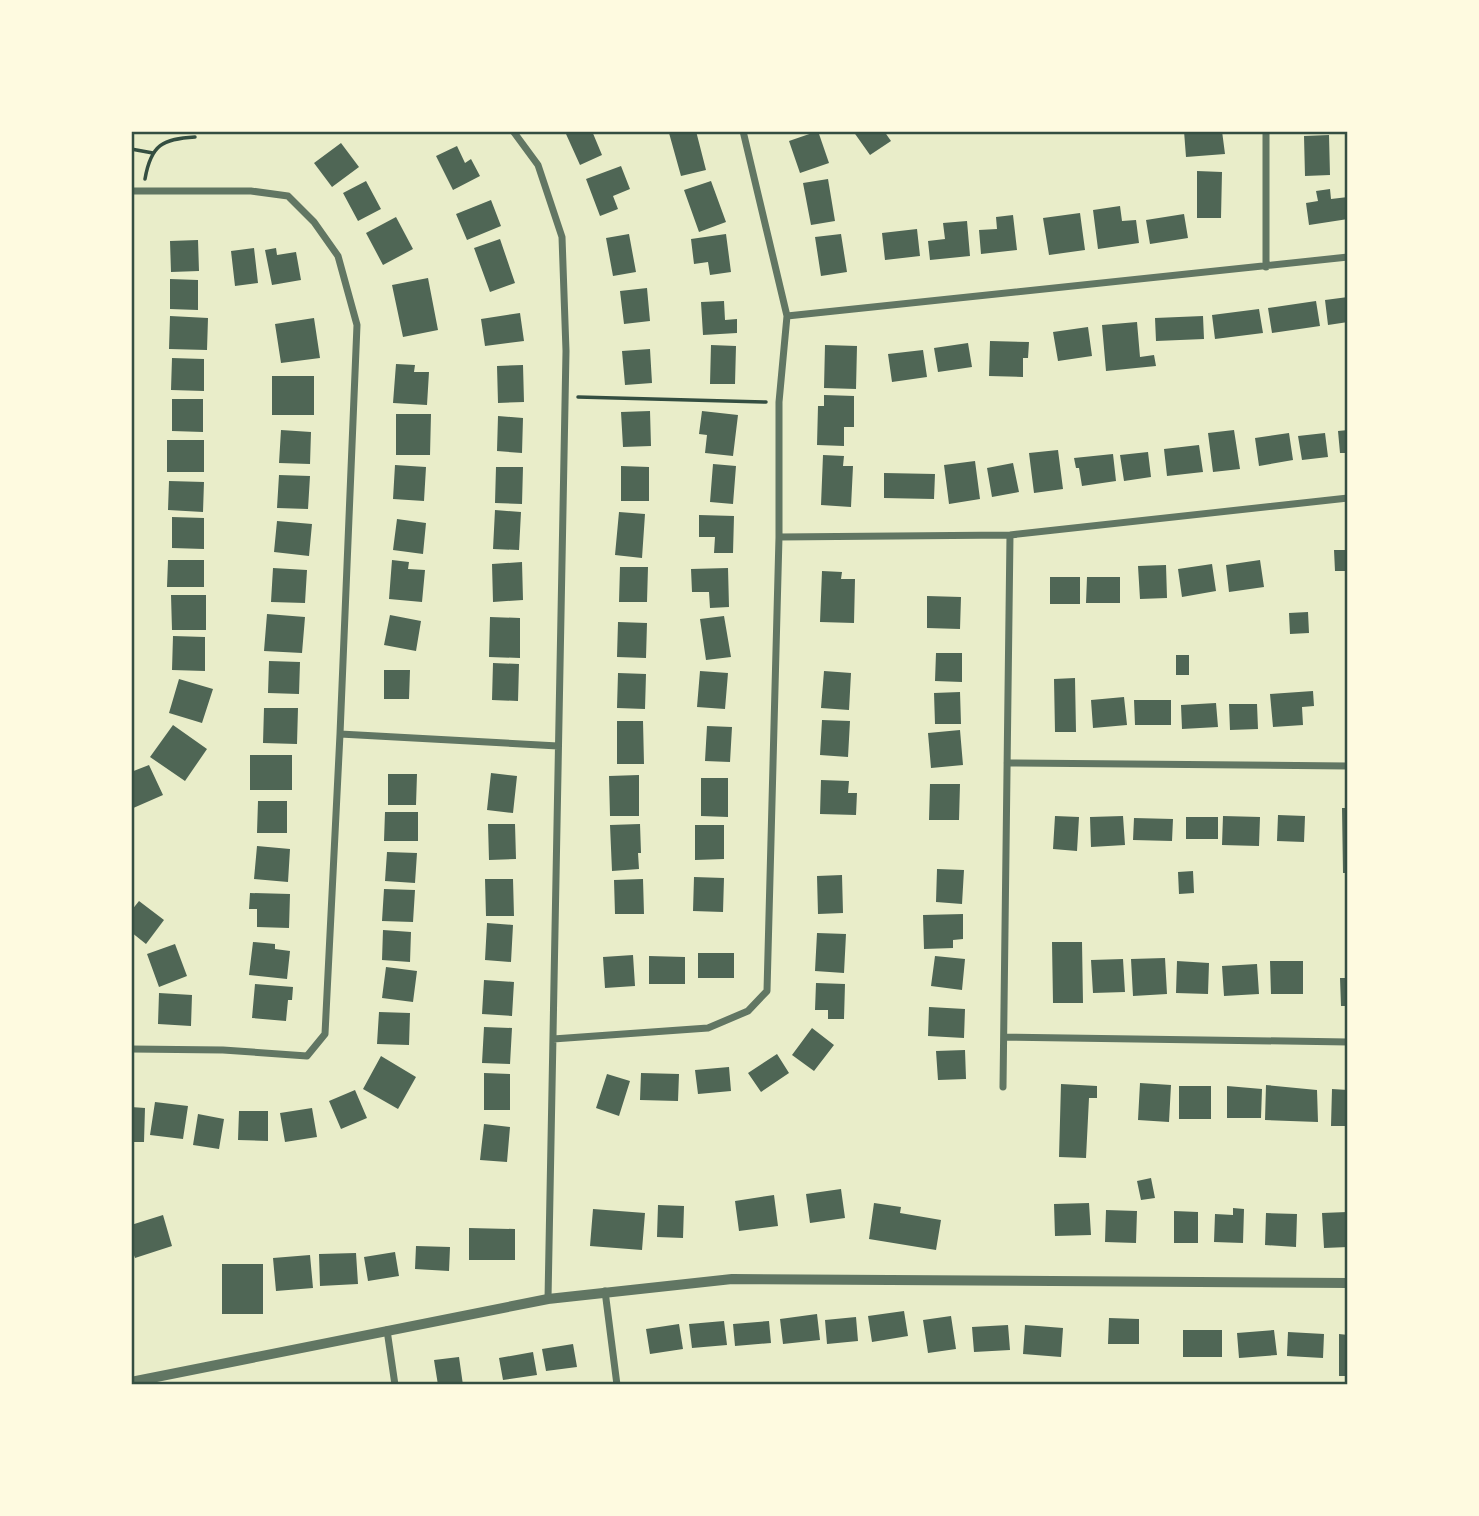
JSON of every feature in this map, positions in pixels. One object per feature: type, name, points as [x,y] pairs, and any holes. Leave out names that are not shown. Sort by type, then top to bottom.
[{"type":"street","points":[[513,131],[538,165],[562,237],[565,397],[548,1299]]},
{"type":"street","points":[[1266,131],[1266,267]]},
{"type":"street","points":[[553,1039],[708,1028],[748,1012],[767,991],[779,537],[779,402],[787,316],[745,132]]},
{"type":"street","points":[[131,191],[251,191],[288,196],[314,222],[338,256],[357,325],[325,1034],[307,1056],[223,1050],[131,1049]]},
{"type":"street","points":[[787,316],[1348,257]]},
{"type":"street","points":[[779,537],[1010,535],[1348,498]]},
{"type":"street","points":[[1003,1087],[1010,535]]},
{"type":"street","points":[[340,734],[558,746]]},
{"type":"street","points":[[1007,762],[1348,766]]},
{"type":"street","points":[[1004,1037],[1348,1042]]},
{"type":"street","points":[[131,1382],[548,1299],[732,1279],[1348,1283]]},
{"type":"street","points":[[605,1291],[617,1385]]},
{"type":"street","points":[[387,1330],[395,1385]]},
{"type":"path","points":[[144,191],[147,168],[153,153],[169,139],[195,137]]},
{"type":"path","points":[[131,149],[153,153]]},
{"type":"path","points":[[565,397],[779,402]]},
{"type":"building","points":[[572,131],[592,131],[602,155],[580,165],[566,134]]},
{"type":"building","points":[[696,131],[706,170],[681,176],[669,133]]},
{"type":"building","points":[[818,131],[829,163],[800,173],[789,141]]},
{"type":"building","points":[[853,131],[884,131],[891,141],[870,155]]},
{"type":"building","points":[[1184,131],[1222,131],[1225,154],[1186,157]]},
{"type":"building","points":[[1329,135],[1330,175],[1305,176],[1304,136]]},
{"type":"building","points":[[341,143],[359,167],[332,187],[314,163]]},
{"type":"building","points":[[457,146],[465,163],[471,159],[480,176],[453,190],[436,156]]},
{"type":"building","points":[[621,166],[630,189],[613,196],[618,209],[600,216],[586,179]]},
{"type":"building","points":[[1197,171],[1222,172],[1221,218],[1197,218]]},
{"type":"building","points":[[828,179],[835,221],[811,225],[803,183]]},
{"type":"building","points":[[366,181],[381,209],[358,221],[343,193]]},
{"type":"building","points":[[711,181],[726,222],[699,232],[684,190]]},
{"type":"building","points":[[1330,189],[1331,199],[1348,197],[1348,219],[1309,225],[1306,203],[1318,201],[1316,191]]},
{"type":"building","points":[[491,200],[501,226],[467,240],[456,214]]},
{"type":"building","points":[[1120,206],[1122,221],[1136,220],[1139,243],[1098,249],[1093,210]]},
{"type":"building","points":[[1080,213],[1085,250],[1049,255],[1043,218]]},
{"type":"building","points":[[1184,214],[1188,238],[1150,244],[1146,220]]},
{"type":"building","points":[[1013,215],[1017,250],[981,254],[979,230],[997,229],[996,217]]},
{"type":"building","points":[[396,217],[413,249],[383,265],[366,233]]},
{"type":"building","points":[[967,221],[970,256],[930,260],[928,241],[945,239],[943,223]]},
{"type":"building","points":[[917,229],[920,256],[885,260],[882,233]]},
{"type":"building","points":[[629,234],[636,272],[613,276],[606,238]]},
{"type":"building","points":[[726,234],[731,272],[710,275],[708,262],[694,264],[691,239]]},
{"type":"building","points":[[841,234],[847,272],[821,276],[815,237]]},
{"type":"building","points":[[500,239],[515,283],[490,292],[474,248]]},
{"type":"building","points":[[198,240],[199,271],[171,272],[170,241]]},
{"type":"building","points":[[254,248],[258,283],[235,286],[231,251]]},
{"type":"building","points":[[276,248],[277,255],[296,252],[301,280],[272,285],[265,250]]},
{"type":"building","points":[[428,278],[438,330],[403,337],[392,285]]},
{"type":"building","points":[[170,279],[198,280],[198,310],[170,309]]},
{"type":"building","points":[[647,288],[650,321],[624,324],[620,291]]},
{"type":"building","points":[[1348,297],[1348,322],[1328,325],[1325,300]]},
{"type":"building","points":[[724,301],[725,320],[737,319],[737,333],[703,335],[701,302]]},
{"type":"building","points":[[1316,301],[1320,326],[1272,333],[1268,308]]},
{"type":"building","points":[[1259,309],[1263,333],[1215,339],[1212,315]]},
{"type":"building","points":[[520,313],[524,341],[485,346],[481,319]]},
{"type":"building","points":[[170,316],[208,318],[207,350],[169,349]]},
{"type":"building","points":[[1203,316],[1204,339],[1156,341],[1155,318]]},
{"type":"building","points":[[314,318],[320,358],[281,363],[275,324]]},
{"type":"building","points":[[1137,322],[1140,357],[1154,355],[1156,366],[1106,371],[1102,325]]},
{"type":"building","points":[[1088,327],[1092,356],[1058,361],[1053,332]]},
{"type":"building","points":[[990,341],[1029,342],[1028,358],[1023,358],[1023,377],[989,376]]},
{"type":"building","points":[[968,343],[972,367],[938,372],[934,348]]},
{"type":"building","points":[[711,345],[736,346],[735,384],[710,384]]},
{"type":"building","points":[[825,345],[857,346],[856,389],[824,388]]},
{"type":"building","points":[[650,349],[652,383],[625,385],[622,351]]},
{"type":"building","points":[[923,350],[927,377],[892,382],[888,354]]},
{"type":"building","points":[[172,358],[204,359],[204,391],[171,390]]},
{"type":"building","points":[[396,364],[415,365],[414,372],[429,372],[427,405],[393,403]]},
{"type":"building","points":[[523,365],[524,402],[498,403],[497,366]]},
{"type":"building","points":[[272,376],[314,376],[314,415],[272,415]]},
{"type":"building","points":[[824,395],[854,396],[854,427],[844,427],[844,446],[817,445],[818,406],[824,406]]},
{"type":"building","points":[[172,399],[203,399],[203,432],[172,431]]},
{"type":"building","points":[[650,411],[651,446],[623,447],[621,412]]},
{"type":"building","points":[[702,411],[738,415],[733,456],[705,453],[707,435],[699,434]]},
{"type":"building","points":[[396,414],[431,414],[430,455],[396,455]]},
{"type":"building","points":[[498,416],[523,418],[522,453],[497,451]]},
{"type":"building","points":[[281,430],[311,432],[310,464],[279,463]]},
{"type":"building","points":[[1234,430],[1240,469],[1213,472],[1208,433]]},
{"type":"building","points":[[1348,430],[1348,453],[1340,453],[1338,431]]},
{"type":"building","points":[[1289,433],[1293,460],[1259,466],[1255,438]]},
{"type":"building","points":[[1325,433],[1328,457],[1302,460],[1298,436]]},
{"type":"building","points":[[167,440],[204,440],[204,472],[167,472]]},
{"type":"building","points":[[1199,445],[1203,472],[1167,476],[1164,449]]},
{"type":"building","points":[[1058,450],[1063,489],[1034,493],[1029,453]]},
{"type":"building","points":[[1148,452],[1151,477],[1124,481],[1120,455]]},
{"type":"building","points":[[1113,454],[1116,481],[1082,486],[1074,458]]},
{"type":"building","points":[[823,455],[844,456],[843,466],[853,466],[851,507],[821,505]]},
{"type":"building","points":[[975,461],[980,499],[949,504],[944,465]]},
{"type":"building","points":[[1013,463],[1019,492],[992,497],[987,468]]},
{"type":"building","points":[[713,464],[736,466],[733,504],[710,502]]},
{"type":"building","points":[[395,465],[426,467],[424,501],[393,499]]},
{"type":"building","points":[[621,466],[649,467],[649,501],[621,501]]},
{"type":"building","points":[[496,467],[523,467],[522,504],[495,503]]},
{"type":"building","points":[[884,473],[935,474],[934,499],[884,498]]},
{"type":"building","points":[[279,475],[310,476],[308,509],[277,508]]},
{"type":"building","points":[[169,481],[204,482],[203,512],[168,510]]},
{"type":"building","points":[[495,510],[521,512],[519,550],[493,549]]},
{"type":"building","points":[[619,512],[645,514],[642,558],[615,555]]},
{"type":"building","points":[[699,515],[734,516],[733,553],[714,553],[715,537],[699,537]]},
{"type":"building","points":[[172,517],[204,518],[204,549],[172,548]]},
{"type":"building","points":[[397,519],[426,523],[423,554],[393,550]]},
{"type":"building","points":[[277,521],[312,524],[309,556],[274,552]]},
{"type":"building","points":[[1334,550],[1348,550],[1348,571],[1335,571]]},
{"type":"building","points":[[168,560],[204,560],[204,587],[167,587]]},
{"type":"building","points":[[392,560],[409,562],[408,569],[425,570],[422,602],[389,599]]},
{"type":"building","points":[[1260,560],[1264,587],[1229,592],[1226,565]]},
{"type":"building","points":[[522,562],[523,600],[493,602],[492,564]]},
{"type":"building","points":[[1212,564],[1216,591],[1182,597],[1178,569]]},
{"type":"building","points":[[1166,565],[1167,598],[1140,599],[1138,566]]},
{"type":"building","points":[[620,567],[648,567],[647,602],[619,602]]},
{"type":"building","points":[[273,568],[307,570],[305,603],[271,602]]},
{"type":"building","points":[[728,568],[729,607],[710,608],[709,592],[692,592],[691,569]]},
{"type":"building","points":[[822,571],[842,572],[841,579],[855,579],[854,623],[820,622]]},
{"type":"building","points":[[1050,577],[1080,577],[1080,604],[1050,604]]},
{"type":"building","points":[[1087,577],[1120,577],[1120,603],[1086,603]]},
{"type":"building","points":[[171,595],[206,595],[206,630],[172,630]]},
{"type":"building","points":[[927,596],[961,597],[960,629],[927,628]]},
{"type":"building","points":[[1308,612],[1309,633],[1290,634],[1289,613]]},
{"type":"building","points":[[267,614],[305,617],[302,653],[264,651]]},
{"type":"building","points":[[390,615],[421,621],[416,651],[384,645]]},
{"type":"building","points":[[724,616],[731,657],[706,660],[700,619]]},
{"type":"building","points":[[490,617],[520,618],[520,658],[489,657]]},
{"type":"building","points":[[618,622],[647,623],[646,658],[617,657]]},
{"type":"building","points":[[173,636],[205,637],[205,671],[172,670]]},
{"type":"building","points":[[936,653],[962,653],[962,682],[935,681]]},
{"type":"building","points":[[1176,655],[1189,655],[1189,675],[1176,675]]},
{"type":"building","points":[[269,661],[300,662],[299,694],[268,693]]},
{"type":"building","points":[[493,663],[519,664],[518,701],[492,700]]},
{"type":"building","points":[[384,670],[410,670],[409,699],[384,699]]},
{"type":"building","points":[[700,671],[728,673],[725,709],[697,707]]},
{"type":"building","points":[[824,671],[851,673],[849,710],[821,708]]},
{"type":"building","points":[[618,673],[646,674],[645,709],[617,708]]},
{"type":"building","points":[[1075,678],[1076,732],[1055,732],[1054,679]]},
{"type":"building","points":[[179,679],[213,689],[202,723],[169,713]]},
{"type":"building","points":[[1313,691],[1314,706],[1302,707],[1303,725],[1273,727],[1270,694]]},
{"type":"building","points":[[960,692],[961,724],[935,724],[934,693]]},
{"type":"building","points":[[1124,697],[1127,725],[1093,728],[1091,700]]},
{"type":"building","points":[[1134,700],[1171,700],[1171,725],[1135,725]]},
{"type":"building","points":[[1216,703],[1218,727],[1182,729],[1181,705]]},
{"type":"building","points":[[1229,704],[1257,704],[1258,729],[1230,730]]},
{"type":"building","points":[[264,708],[298,708],[297,744],[263,743]]},
{"type":"building","points":[[822,720],[850,721],[848,757],[820,755]]},
{"type":"building","points":[[617,721],[643,721],[644,764],[617,764]]},
{"type":"building","points":[[173,725],[207,749],[185,781],[150,757]]},
{"type":"building","points":[[707,726],[732,727],[730,762],[705,761]]},
{"type":"building","points":[[960,730],[963,765],[931,768],[928,733]]},
{"type":"building","points":[[250,755],[292,755],[292,790],[250,790]]},
{"type":"building","points":[[149,765],[163,795],[131,809],[131,772]]},
{"type":"building","points":[[491,773],[517,776],[513,813],[487,810]]},
{"type":"building","points":[[388,774],[417,774],[416,805],[388,805]]},
{"type":"building","points":[[639,775],[639,816],[610,816],[609,776]]},
{"type":"building","points":[[701,778],[728,778],[728,817],[701,816]]},
{"type":"building","points":[[821,780],[849,781],[848,793],[857,793],[856,815],[820,814]]},
{"type":"building","points":[[930,784],[960,784],[959,820],[929,820]]},
{"type":"building","points":[[258,801],[287,801],[287,833],[257,833]]},
{"type":"building","points":[[1342,808],[1348,808],[1348,873],[1343,873]]},
{"type":"building","points":[[385,812],[418,812],[418,841],[384,841]]},
{"type":"building","points":[[1278,815],[1305,816],[1304,842],[1277,841]]},
{"type":"building","points":[[1055,816],[1079,817],[1077,851],[1053,849]]},
{"type":"building","points":[[1123,816],[1125,845],[1091,847],[1090,817]]},
{"type":"building","points":[[1223,816],[1260,817],[1259,846],[1222,845]]},
{"type":"building","points":[[1186,817],[1218,817],[1218,839],[1186,839]]},
{"type":"building","points":[[1134,818],[1173,819],[1172,841],[1133,840]]},
{"type":"building","points":[[488,824],[515,824],[516,859],[489,860]]},
{"type":"building","points":[[640,824],[639,869],[612,871],[610,825]]},
{"type":"building","points":[[695,825],[724,825],[724,859],[695,860]]},
{"type":"building","points":[[257,846],[290,849],[288,882],[254,879]]},
{"type":"building","points":[[387,852],[417,853],[415,883],[385,881]]},
{"type":"building","points":[[937,869],[964,870],[962,904],[936,902]]},
{"type":"building","points":[[1193,871],[1194,893],[1179,894],[1178,872]]},
{"type":"building","points":[[842,875],[843,913],[818,914],[817,876]]},
{"type":"building","points":[[694,877],[724,878],[723,912],[693,911]]},
{"type":"building","points":[[485,879],[513,879],[514,916],[486,916]]},
{"type":"building","points":[[643,879],[644,914],[615,914],[614,880]]},
{"type":"building","points":[[384,889],[415,890],[413,922],[382,921]]},
{"type":"building","points":[[250,893],[290,894],[289,928],[257,927],[257,909],[249,909]]},
{"type":"building","points":[[139,901],[164,920],[146,944],[131,932],[131,911]]},
{"type":"building","points":[[963,914],[963,939],[953,940],[953,948],[924,949],[923,915]]},
{"type":"building","points":[[487,923],[513,925],[511,962],[485,960]]},
{"type":"building","points":[[383,930],[411,932],[410,962],[382,960]]},
{"type":"building","points":[[817,933],[846,934],[844,973],[815,971]]},
{"type":"building","points":[[253,942],[275,944],[275,949],[290,951],[287,979],[249,975]]},
{"type":"building","points":[[1052,942],[1082,942],[1083,1003],[1053,1003]]},
{"type":"building","points":[[175,944],[187,976],[159,987],[147,954]]},
{"type":"building","points":[[698,953],[734,953],[734,978],[698,978]]},
{"type":"building","points":[[633,955],[635,986],[605,988],[603,957]]},
{"type":"building","points":[[649,956],[685,957],[685,984],[649,984]]},
{"type":"building","points":[[935,956],[965,959],[962,990],[931,986]]},
{"type":"building","points":[[1165,958],[1167,994],[1133,996],[1131,959]]},
{"type":"building","points":[[1123,959],[1125,992],[1093,993],[1091,960]]},
{"type":"building","points":[[1177,961],[1209,963],[1208,994],[1176,993]]},
{"type":"building","points":[[1270,961],[1303,961],[1303,994],[1271,994]]},
{"type":"building","points":[[1257,964],[1259,994],[1224,996],[1222,966]]},
{"type":"building","points":[[386,967],[417,971],[413,1002],[382,998]]},
{"type":"building","points":[[1340,978],[1348,978],[1348,1006],[1341,1006]]},
{"type":"building","points":[[484,980],[514,982],[512,1016],[482,1014]]},
{"type":"building","points":[[816,983],[845,984],[844,1019],[828,1019],[828,1010],[815,1010]]},
{"type":"building","points":[[255,984],[293,987],[292,1000],[288,1000],[286,1021],[252,1018]]},
{"type":"building","points":[[159,993],[192,995],[191,1026],[158,1024]]},
{"type":"building","points":[[929,1007],[965,1009],[964,1038],[928,1036]]},
{"type":"building","points":[[379,1012],[410,1013],[409,1045],[377,1044]]},
{"type":"building","points":[[484,1027],[512,1028],[510,1064],[482,1063]]},
{"type":"building","points":[[812,1028],[834,1045],[814,1071],[792,1055]]},
{"type":"building","points":[[965,1050],[966,1079],[938,1080],[936,1051]]},
{"type":"building","points":[[777,1054],[789,1073],[761,1092],[748,1073]]},
{"type":"building","points":[[381,1056],[416,1077],[398,1109],[363,1089]]},
{"type":"building","points":[[729,1067],[731,1091],[698,1094],[695,1070]]},
{"type":"building","points":[[484,1073],[510,1074],[510,1110],[484,1110]]},
{"type":"building","points":[[641,1073],[679,1074],[678,1101],[640,1100]]},
{"type":"building","points":[[607,1074],[630,1081],[619,1116],[596,1108]]},
{"type":"building","points":[[1140,1083],[1171,1085],[1169,1122],[1138,1120]]},
{"type":"building","points":[[1061,1084],[1097,1086],[1097,1098],[1089,1098],[1086,1158],[1059,1157]]},
{"type":"building","points":[[1266,1085],[1317,1090],[1318,1122],[1265,1120]]},
{"type":"building","points":[[1179,1086],[1211,1086],[1211,1119],[1179,1119]]},
{"type":"building","points":[[1227,1086],[1262,1089],[1261,1118],[1227,1118]]},
{"type":"building","points":[[1332,1089],[1348,1090],[1348,1126],[1331,1126]]},
{"type":"building","points":[[355,1090],[367,1118],[341,1129],[329,1101]]},
{"type":"building","points":[[155,1102],[188,1106],[183,1139],[150,1135]]},
{"type":"building","points":[[131,1107],[145,1108],[144,1142],[131,1142]]},
{"type":"building","points":[[312,1108],[317,1137],[285,1142],[280,1113]]},
{"type":"building","points":[[239,1111],[268,1111],[268,1141],[238,1140]]},
{"type":"building","points":[[198,1114],[224,1119],[219,1149],[193,1145]]},
{"type":"building","points":[[484,1124],[510,1127],[507,1162],[480,1160]]},
{"type":"building","points":[[1151,1178],[1155,1198],[1141,1200],[1137,1181]]},
{"type":"building","points":[[841,1189],[845,1218],[810,1223],[806,1194]]},
{"type":"building","points":[[774,1195],[778,1226],[739,1231],[735,1201]]},
{"type":"building","points":[[874,1203],[901,1207],[900,1213],[941,1220],[936,1250],[869,1239]]},
{"type":"building","points":[[1089,1203],[1091,1235],[1055,1236],[1054,1204]]},
{"type":"building","points":[[658,1205],[684,1206],[683,1238],[657,1237]]},
{"type":"building","points":[[1233,1208],[1244,1209],[1243,1243],[1214,1242],[1215,1214],[1233,1215]]},
{"type":"building","points":[[593,1209],[645,1213],[642,1250],[590,1246]]},
{"type":"building","points":[[1106,1210],[1137,1211],[1136,1243],[1105,1242]]},
{"type":"building","points":[[1174,1211],[1198,1212],[1198,1243],[1174,1243]]},
{"type":"building","points":[[1347,1212],[1348,1247],[1324,1248],[1322,1213]]},
{"type":"building","points":[[1266,1213],[1297,1214],[1296,1247],[1265,1245]]},
{"type":"building","points":[[163,1215],[172,1246],[135,1258],[131,1247],[131,1225]]},
{"type":"building","points":[[469,1228],[515,1229],[515,1260],[469,1260]]},
{"type":"building","points":[[416,1246],[450,1247],[449,1271],[415,1269]]},
{"type":"building","points":[[395,1252],[399,1276],[368,1281],[364,1257]]},
{"type":"building","points":[[356,1253],[358,1284],[320,1286],[319,1254]]},
{"type":"building","points":[[310,1255],[313,1288],[276,1291],[273,1258]]},
{"type":"building","points":[[222,1264],[263,1264],[263,1314],[222,1314]]},
{"type":"building","points":[[904,1311],[908,1336],[872,1342],[868,1316]]},
{"type":"building","points":[[817,1314],[820,1340],[783,1344],[780,1319]]},
{"type":"building","points":[[951,1316],[956,1349],[928,1353],[923,1320]]},
{"type":"building","points":[[856,1317],[858,1341],[827,1344],[825,1320]]},
{"type":"building","points":[[1109,1318],[1139,1319],[1139,1344],[1108,1344]]},
{"type":"building","points":[[724,1321],[727,1345],[692,1348],[689,1324]]},
{"type":"building","points":[[769,1321],[771,1343],[735,1346],[733,1324]]},
{"type":"building","points":[[679,1324],[683,1349],[650,1354],[646,1329]]},
{"type":"building","points":[[1008,1325],[1010,1350],[974,1352],[972,1327]]},
{"type":"building","points":[[1025,1325],[1063,1328],[1061,1357],[1023,1354]]},
{"type":"building","points":[[1183,1330],[1222,1330],[1222,1357],[1183,1357]]},
{"type":"building","points":[[1274,1330],[1277,1355],[1239,1358],[1237,1333]]},
{"type":"building","points":[[1288,1332],[1324,1334],[1323,1358],[1287,1356]]},
{"type":"building","points":[[1339,1334],[1348,1335],[1348,1376],[1339,1376]]},
{"type":"building","points":[[573,1344],[577,1367],[546,1371],[542,1349]]},
{"type":"building","points":[[533,1352],[537,1375],[503,1380],[499,1358]]},
{"type":"building","points":[[459,1357],[463,1385],[438,1385],[434,1360]]}]
